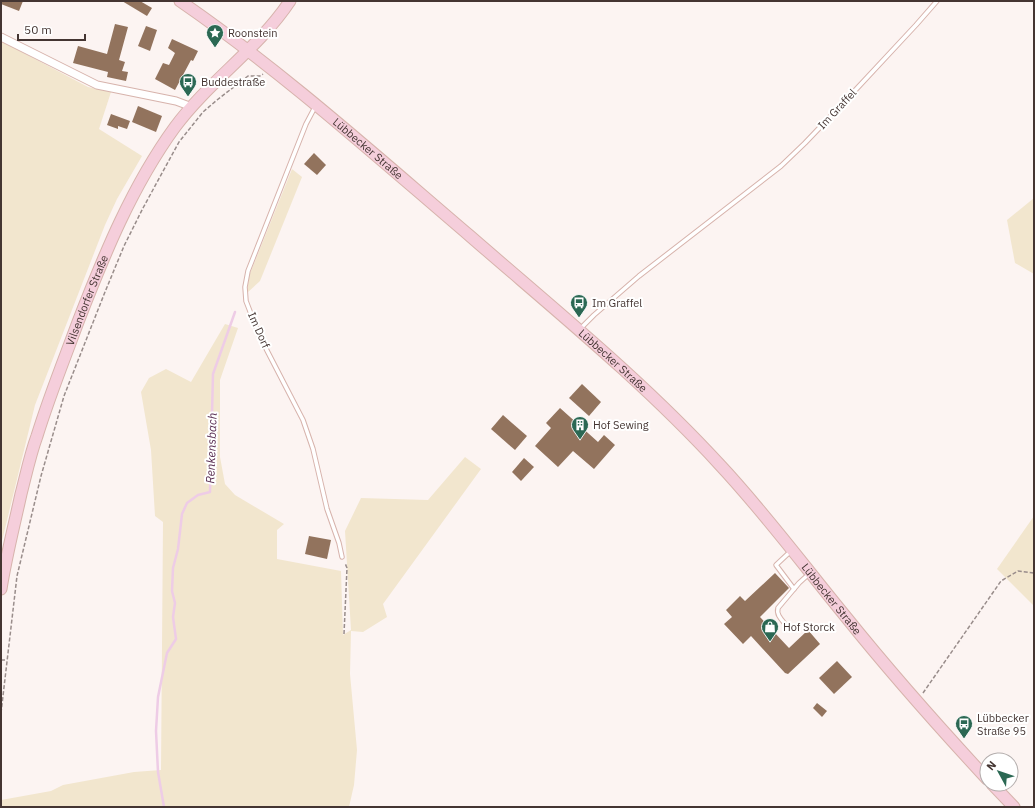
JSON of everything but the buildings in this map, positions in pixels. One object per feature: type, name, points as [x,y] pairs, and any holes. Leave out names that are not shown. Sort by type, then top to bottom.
[{"type":"main road","name":"Lübbecker Straße","points":[[180,1],[248,50],[316,105],[579,330],[643,388],[720,465],[917,702],[979,770]]},
{"type":"main road","name":"Vilsendorfer Straße","points":[[1,589],[7,552],[36,438],[91,290],[112,239],[129,204],[160,149],[176,126],[192,106],[266,32],[290,1]]},
{"type":"main road","points":[[1000,792],[1014,807]]},
{"type":"street","points":[[1,37],[97,86],[176,101],[192,106]]},
{"type":"lane","name":"Im Graffel","points":[[579,330],[639,276],[781,166],[805,143],[937,1]]},
{"type":"lane","name":"Im Dorf","points":[[316,105],[306,124],[248,271],[246,294],[248,308],[260,337],[306,427],[313,449],[327,509],[342,556]]},
{"type":"lane","points":[[792,550],[776,565],[794,589]]},
{"type":"lane","points":[[786,625],[777,611],[778,608],[794,589],[811,573]]},
{"type":"path","points":[[1,713],[17,576],[52,434],[64,396],[124,246],[179,142],[192,126],[208,108],[248,76],[260,76],[270,67]]},
{"type":"path","points":[[342,556],[347,568],[344,634]]},
{"type":"path","points":[[917,702],[1001,581],[1018,571],[1034,573]]},
{"type":"path","points":[[1,660],[7,660]]},
{"type":"shaded area","points":[[1,41],[88,87],[111,92],[99,129],[142,156],[117,199],[105,225],[35,405],[1,545]]},
{"type":"shaded area","points":[[292,169],[302,177],[260,281],[247,293],[249,276]]},
{"type":"shaded area","points":[[1034,198],[1034,274],[1015,263],[1007,220]]},
{"type":"shaded area","points":[[225,324],[238,328],[220,380],[220,457],[225,484],[235,495],[284,524],[277,530],[277,559],[341,571],[343,635],[351,630],[345,531],[361,498],[428,500],[465,457],[481,469],[383,604],[387,617],[363,632],[351,631],[350,674],[357,750],[354,785],[349,807],[1,807],[1,800],[51,791],[63,785],[134,772],[161,770],[163,522],[155,516],[151,450],[141,392],[149,378],[166,369],[191,382]]},
{"type":"shaded area","points":[[1034,516],[1034,606],[997,569]]},
{"type":"waterway","name":"Renkensbach","points":[[164,807],[158,772],[156,731],[158,697],[167,653],[176,639],[173,617],[175,603],[172,591],[173,568],[178,549],[182,514],[187,503],[198,495],[210,492],[213,374],[235,312]]},
{"type":"place","name":"Roonstein","points":[[215,48]]},
{"type":"place","name":"Buddestraße","points":[[188,97]]},
{"type":"place","name":"Im Graffel","points":[[579,318]]},
{"type":"place","name":"Hof Sewing","points":[[580,440]]},
{"type":"place","name":"Hof Storck","points":[[770,642]]},
{"type":"place","name":"Lübbecker Straße 95","points":[[964,739]]}]
